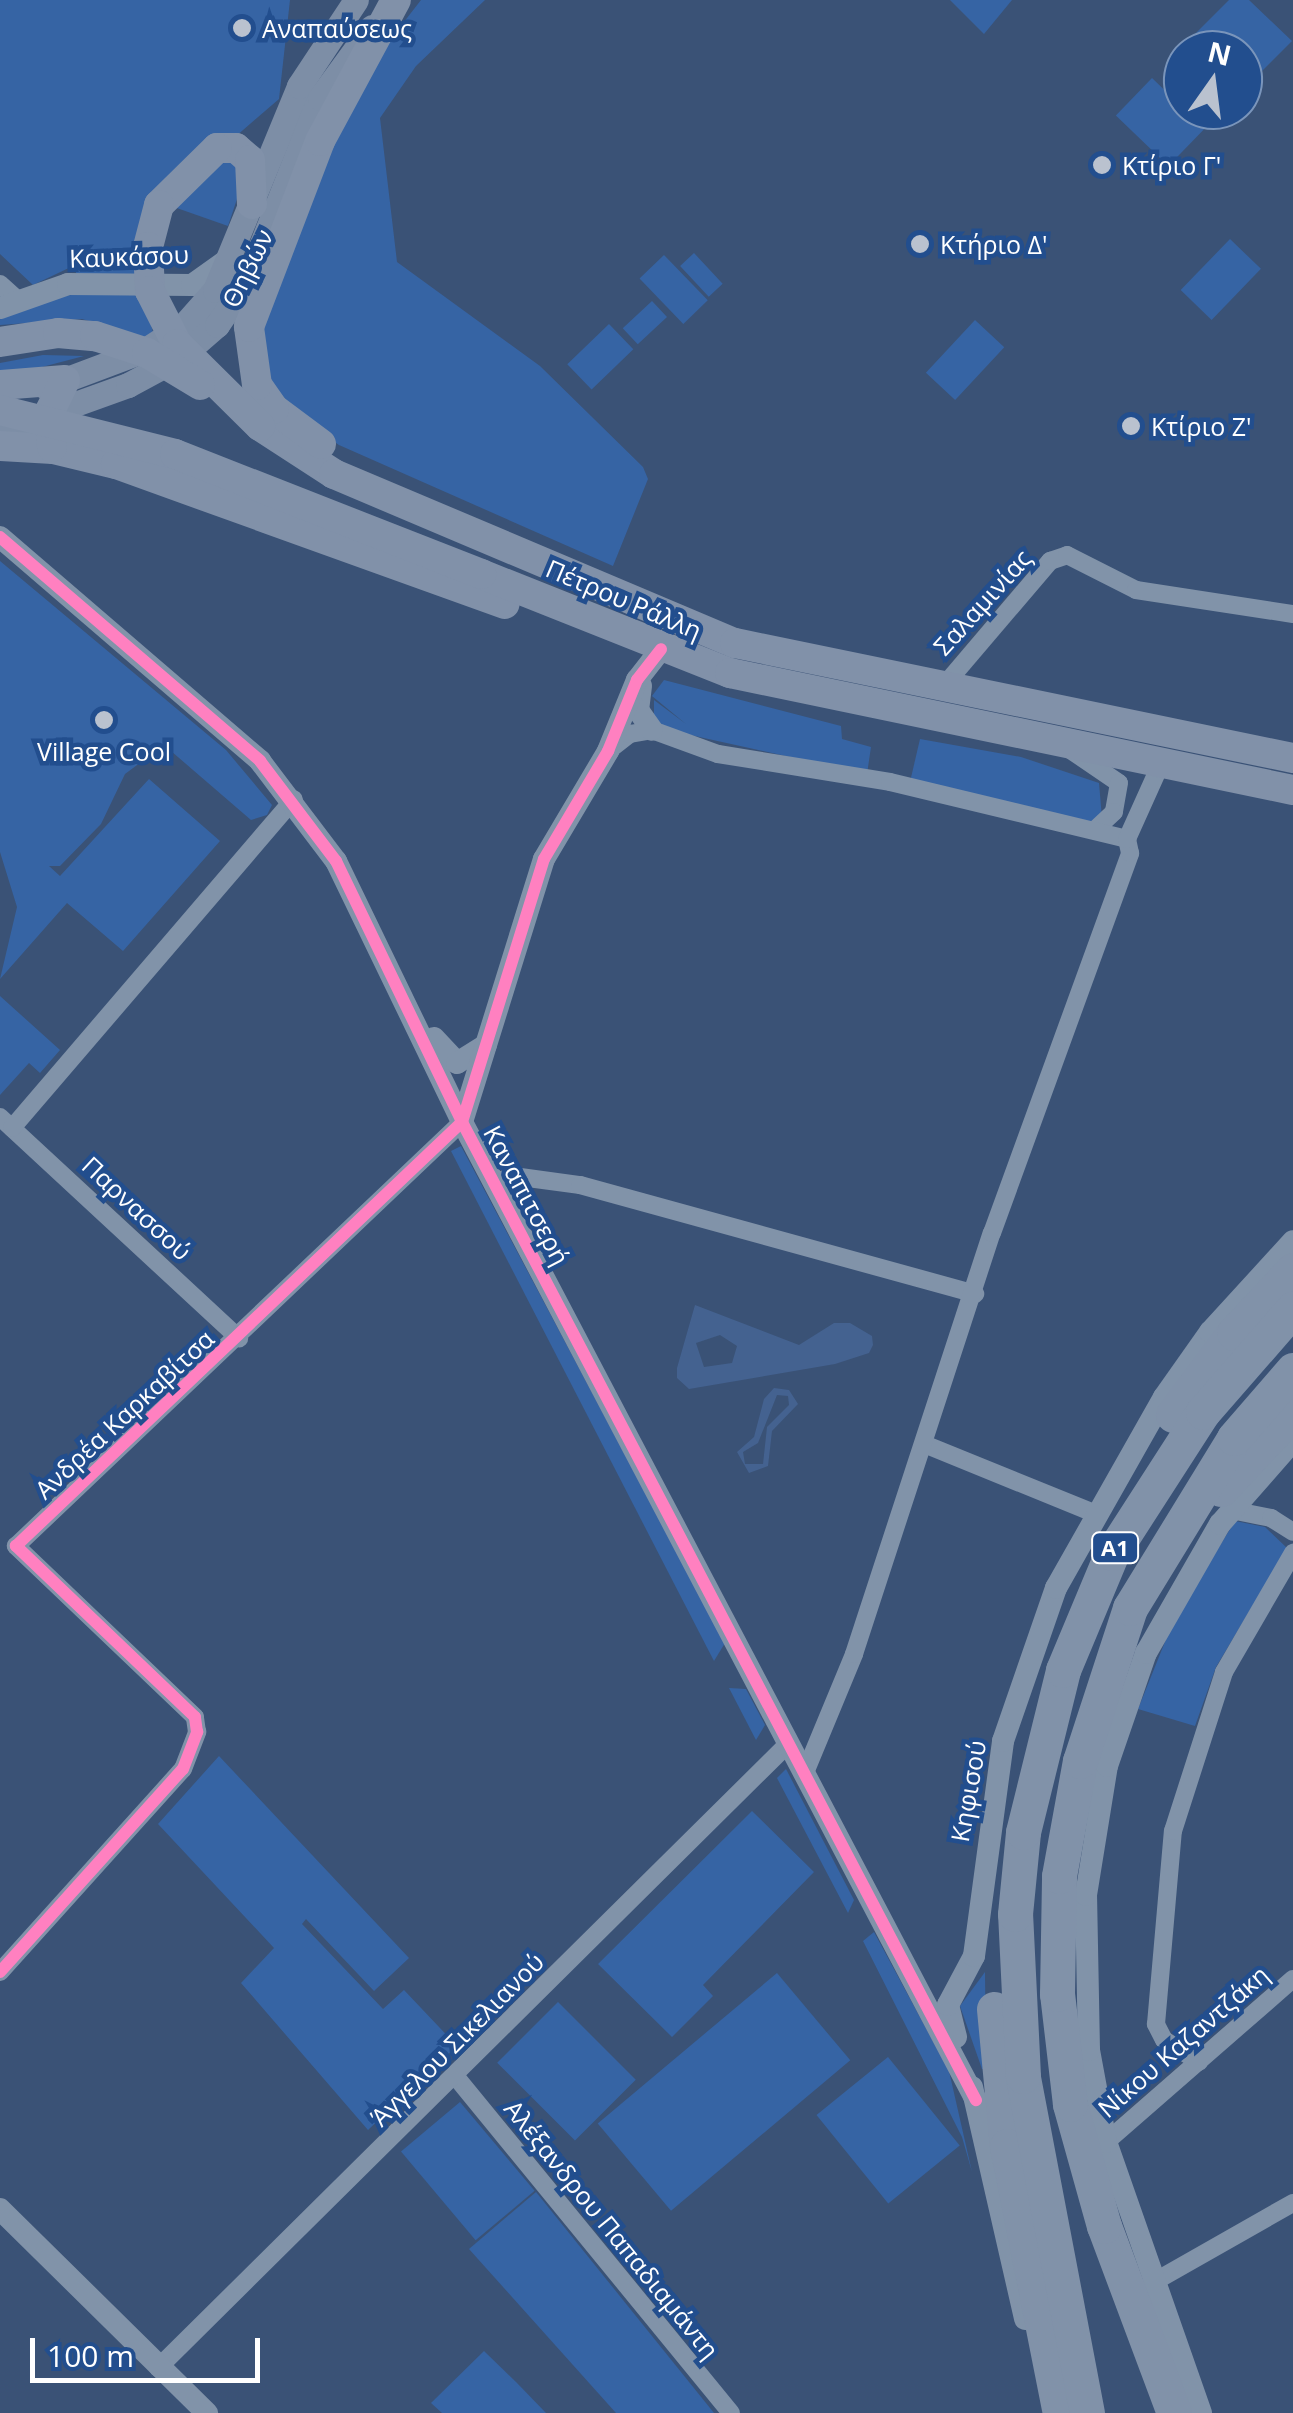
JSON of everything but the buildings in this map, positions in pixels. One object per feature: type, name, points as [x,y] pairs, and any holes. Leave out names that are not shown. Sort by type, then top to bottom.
[{"type":"highway","points":[[1092,1594],[1140,1466],[1234,1333],[1293,1270]]},
{"type":"highway","name":"Α1","points":[[1087,2413],[1023,2076],[1016,1914],[1023,1832],[1060,1684],[1092,1594],[1132,1517],[1203,1412],[1293,1310]]},
{"type":"highway","name":"Α1","points":[[1174,2413],[1090,2183],[1070,2104],[1057,1994],[1059,1876],[1076,1780],[1114,1647],[1147,1573],[1234,1438],[1293,1370]]},
{"type":"highway","points":[[1147,1573],[1293,1412]]},
{"type":"highway","points":[[1023,1832],[996,1934],[996,2056],[1007,2146],[1060,2413]]},
{"type":"main road","name":"Θηβών","points":[[0,408],[65,380],[117,364],[176,331],[215,290],[299,86],[356,0]]},
{"type":"main road","name":"Θηβών","points":[[0,431],[160,370],[217,325],[246,281],[320,98],[396,0]]},
{"type":"main road","points":[[396,0],[320,141],[253,316],[248,352],[257,384],[274,409],[330,450],[584,563],[735,643]]},
{"type":"main road","points":[[252,204],[252,162],[240,149],[217,148],[160,205],[148,247],[150,291],[177,344],[260,426]]},
{"type":"main road","name":"Πέτρου Ράλλη","points":[[0,342],[73,333],[120,342],[260,426],[314,464],[735,643],[1293,758]]},
{"type":"main road","points":[[53,449],[50,411],[65,380]]},
{"type":"main road","points":[[0,385],[65,380]]},
{"type":"main road","name":"Πέτρου Ράλλη","points":[[0,408],[175,454],[620,632],[652,658],[1293,790]]},
{"type":"main road","points":[[0,446],[53,449],[221,499],[525,611],[620,632]]},
{"type":"street","name":"Καυκάσου","points":[[0,284],[10,304],[68,284],[192,285],[233,254]]},
{"type":"street","name":"Καναπιτσερή","points":[[0,537],[215,720],[294,800],[353,890],[462,1122],[976,2100]]},
{"type":"street","name":"Σαλαμινίας","points":[[942,688],[1050,561],[1067,556],[1136,590],[1293,614]]},
{"type":"street","points":[[652,658],[638,710],[652,730]]},
{"type":"street","points":[[462,1122],[544,859],[608,752],[652,658]]},
{"type":"street","points":[[608,752],[630,734],[652,730],[718,754],[890,782],[1126,839]]},
{"type":"street","points":[[1059,740],[1119,783],[1114,812],[1095,830]]},
{"type":"street","points":[[804,1774],[822,1746],[1130,853],[1126,839],[1162,761]]},
{"type":"street","points":[[6,1122],[294,800]]},
{"type":"street","points":[[413,1012],[450,1061],[468,1062],[486,1045]]},
{"type":"street","name":"Παρνασσού","points":[[6,1122],[239,1338]]},
{"type":"street","name":"Ανδρέα Καρκαβίτσα","points":[[0,1972],[183,1769],[197,1732],[195,1717],[16,1546],[462,1122]]},
{"type":"street","points":[[496,1182],[513,1176],[580,1185],[976,1294]]},
{"type":"street","name":"Κηφισού","points":[[1050,2413],[998,2213],[976,2100],[948,2012],[974,1956],[993,1794],[1014,1700],[1094,1512],[1200,1347],[1293,1240]]},
{"type":"street","points":[[1201,2413],[1152,2283],[1106,2142],[1089,2050],[1083,1953],[1101,1792],[1146,1654],[1185,1577],[1231,1510],[1293,1440]]},
{"type":"street","points":[[924,1444],[1094,1512]]},
{"type":"street","points":[[1231,1510],[1271,1518],[1293,1532]]},
{"type":"street","points":[[1199,2062],[1164,2040],[1156,2024],[1173,1831],[1224,1672],[1293,1553]]},
{"type":"street","name":"Άγγελου Σικελιανού","points":[[158,2368],[788,1744]]},
{"type":"street","points":[[906,1961],[939,1982],[961,1977]]},
{"type":"street","name":"Νίκου Καζαντζάκη","points":[[1106,2142],[1293,1979]]},
{"type":"street","name":"Αλέξανδρου Παπαδιαμάντη","points":[[456,2077],[731,2413]]},
{"type":"street","points":[[1152,2283],[1293,2203]]},
{"type":"street","points":[[0,2209],[207,2413]]},
{"type":"shaded area","points":[[0,0],[290,0],[279,99],[235,137],[181,169],[140,277],[78,277],[73,266],[33,285],[0,254]]},
{"type":"shaded area","points":[[421,0],[485,0],[416,66],[380,118],[397,262],[540,366],[643,467],[648,479],[613,566],[339,445],[279,404],[256,342],[324,150],[386,45]]},
{"type":"shaded area","points":[[950,0],[1012,0],[984,34]]},
{"type":"shaded area","points":[[1229,0],[1249,0],[1292,41],[1263,70],[1263,30],[1199,30]]},
{"type":"shaded area","points":[[1152,78],[1163,89],[1163,130],[1203,130],[1168,166],[1116,115]]},
{"type":"shaded area","points":[[232,159],[244,178],[228,226],[171,206],[212,166]]},
{"type":"shaded area","points":[[1230,239],[1261,269],[1212,320],[1181,290]]},
{"type":"shaded area","points":[[694,253],[723,284],[709,297],[680,266]]},
{"type":"shaded area","points":[[664,255],[708,300],[683,324],[640,279]]},
{"type":"shaded area","points":[[142,290],[155,340],[82,319],[0,325],[0,315],[43,297]]},
{"type":"shaded area","points":[[652,301],[667,317],[638,344],[623,328]]},
{"type":"shaded area","points":[[975,320],[1004,347],[955,400],[926,373]]},
{"type":"shaded area","points":[[609,324],[633,349],[592,389],[567,364]]},
{"type":"shaded area","points":[[43,355],[84,356],[0,378],[0,363]]},
{"type":"shaded area","points":[[0,561],[226,750],[272,805],[267,815],[251,820],[164,745],[125,774],[101,824],[60,866],[49,866],[60,876],[149,779],[220,841],[123,951],[67,903],[0,979],[17,907],[0,852]]},
{"type":"shaded area","points":[[664,680],[841,726],[842,739],[871,747],[867,774],[654,727],[654,700],[686,724],[652,696]]},
{"type":"shaded area","points":[[920,739],[1021,757],[1099,783],[1102,818],[1089,822],[910,782]]},
{"type":"shaded area","points":[[0,996],[60,1050],[40,1073],[29,1063],[0,1095]]},
{"type":"shaded area","points":[[461,1146],[725,1643],[714,1661],[451,1151]]},
{"type":"shaded area","points":[[695,1305],[799,1345],[834,1323],[850,1323],[872,1336],[869,1353],[835,1364],[689,1389],[677,1378]],"holes":[[[720,1335],[737,1346],[732,1363],[704,1367],[696,1343]]]},
{"type":"shaded area","points":[[774,1388],[789,1390],[798,1404],[772,1431],[768,1466],[749,1473],[737,1452],[754,1437],[764,1399]],"holes":[[[777,1395],[788,1396],[789,1405],[767,1427],[763,1464],[745,1464],[743,1452],[758,1443]]]},
{"type":"shaded area","points":[[1235,1521],[1265,1527],[1287,1548],[1216,1667],[1195,1726],[1138,1709],[1173,1622]]},
{"type":"shaded area","points":[[729,1688],[746,1689],[765,1725],[756,1740]]},
{"type":"shaded area","points":[[219,1756],[409,1958],[374,1991],[306,1919],[302,1924],[383,2009],[404,1990],[457,2046],[368,2130],[241,1983],[274,1948],[158,1824]]},
{"type":"shaded area","points":[[786,1769],[854,1900],[848,1913],[777,1778]]},
{"type":"shaded area","points":[[752,1811],[814,1872],[703,1985],[713,1996],[672,2037],[598,1964]]},
{"type":"shaded area","points":[[874,1932],[949,2071],[972,2172],[962,2137],[863,1941]]},
{"type":"shaded area","points":[[985,1972],[986,2069],[982,2069],[960,2006]]},
{"type":"shaded area","points":[[777,1973],[850,2060],[671,2211],[598,2123]]},
{"type":"shaded area","points":[[558,2002],[636,2080],[575,2141],[497,2063]]},
{"type":"shaded area","points":[[888,2057],[960,2146],[888,2203],[817,2115]]},
{"type":"shaded area","points":[[460,2102],[535,2191],[476,2240],[401,2151]]},
{"type":"shaded area","points":[[536,2192],[714,2413],[616,2413],[469,2249]]},
{"type":"shaded area","points":[[484,2351],[546,2413],[442,2413],[431,2403]]},
{"type":"cycle path","points":[[0,537],[260,761],[336,861],[462,1122],[976,2100]]},
{"type":"cycle path","points":[[0,1972],[183,1769],[197,1732],[195,1717],[16,1546],[462,1122],[544,859],[608,751],[637,680],[661,649]]},
{"type":"place","name":"Αναπαύσεως","points":[[242,28]]},
{"type":"place","name":"Κτίριο Γ'","points":[[1102,165]]},
{"type":"place","name":"Κτήριο Δ'","points":[[920,244]]},
{"type":"place","name":"Κτίριο Ζ'","points":[[1131,426]]},
{"type":"place","name":"Village Cool","points":[[104,720]]}]
